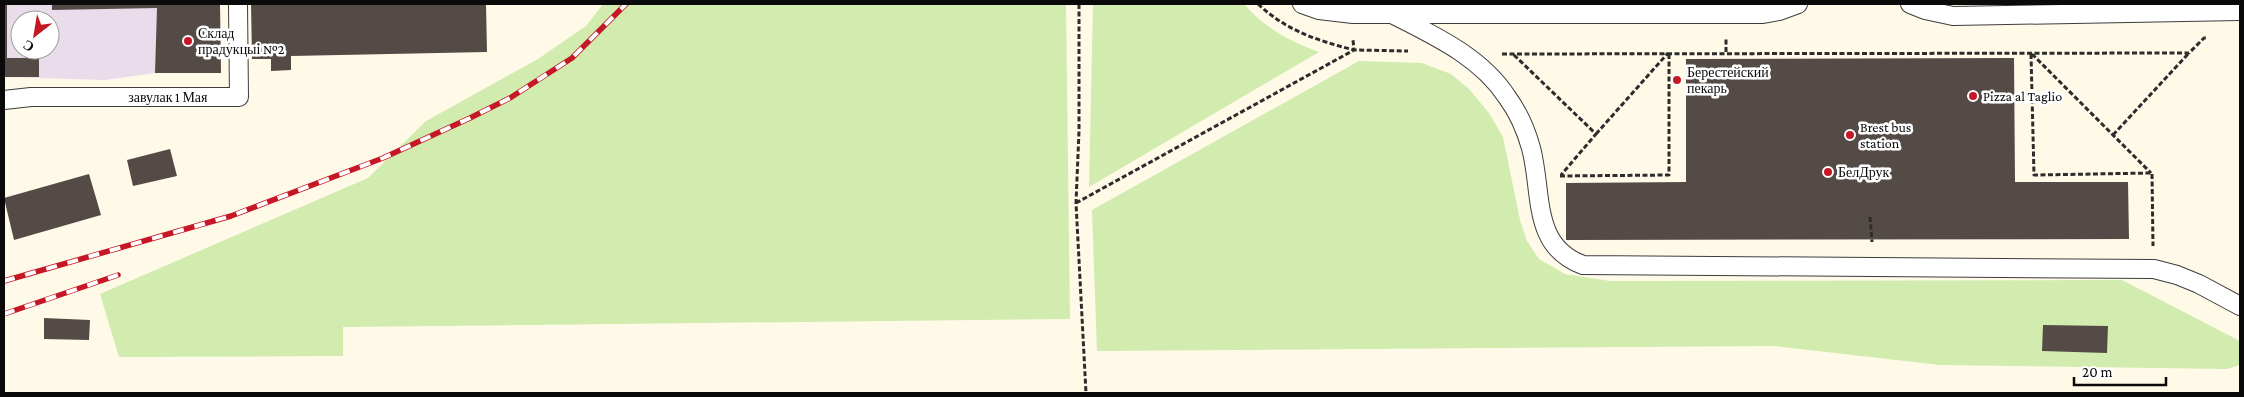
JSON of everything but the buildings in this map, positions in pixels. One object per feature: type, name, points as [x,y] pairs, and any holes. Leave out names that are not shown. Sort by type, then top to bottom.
[{"type":"lane","name":"завулак 1 Мая","points":[[4,100],[31,97],[239,97],[238,4]]},
{"type":"lane","points":[[1302,4],[1330,12],[1394,15],[1763,14],[1780,11],[1798,4]]},
{"type":"lane","points":[[1910,4],[1925,10],[1953,16],[2240,11]]},
{"type":"lane","points":[[1394,15],[1460,52],[1480,67],[1507,96],[1525,131],[1531,149],[1546,233],[1560,253],[1583,265],[2154,269],[2177,275],[2199,284],[2240,306]]},
{"type":"path","points":[[1079,4],[1079,131],[1076,203],[1086,393]]},
{"type":"path","points":[[2113,135],[2204,38],[2213,38]]},
{"type":"path","points":[[1353,40],[1354,50]]},
{"type":"path","points":[[1076,203],[1354,50],[1412,51]]},
{"type":"path","points":[[1460,52],[1513,54],[2189,53]]},
{"type":"path","points":[[1669,53],[1669,175],[1560,176],[1596,134],[1669,53]]},
{"type":"path","points":[[1513,54],[1596,134]]},
{"type":"path","points":[[2032,54],[2152,173],[2153,244]]},
{"type":"path","points":[[2032,54],[2034,175],[2152,173]]},
{"type":"path","points":[[2143,244],[2153,244],[2162,247]]},
{"type":"shaded area","points":[[4,4],[220,4],[221,73],[155,73],[105,80],[4,77]]},
{"type":"green space","points":[[603,4],[1066,4],[1070,319],[343,327],[343,356],[119,357],[100,294],[368,178],[426,121],[538,59],[586,26]]},
{"type":"green space","points":[[1093,4],[1244,4],[1260,20],[1278,33],[1319,52],[1089,187]]},
{"type":"green space","points":[[1359,61],[1422,63],[1451,74],[1469,89],[1489,113],[1503,137],[1520,220],[1527,241],[1539,259],[1565,274],[1610,281],[2122,280],[2240,341],[2240,365],[2227,369],[1940,365],[1774,346],[1097,351],[1092,210]]},
{"type":"railway","points":[[4,281],[231,216],[383,158],[510,98],[572,58],[626,4]]},
{"type":"railway","points":[[4,314],[118,275]]},
{"type":"place","name":"Склад прадукцыі №2","points":[[188,41]]},
{"type":"place","name":"Берестейский пекарь","points":[[1677,80]]},
{"type":"place","name":"Pizza al Taglio","points":[[1973,96]]},
{"type":"place","name":"Brest bus station","points":[[1850,135]]},
{"type":"place","name":"БелДрук","points":[[1828,172]]}]
